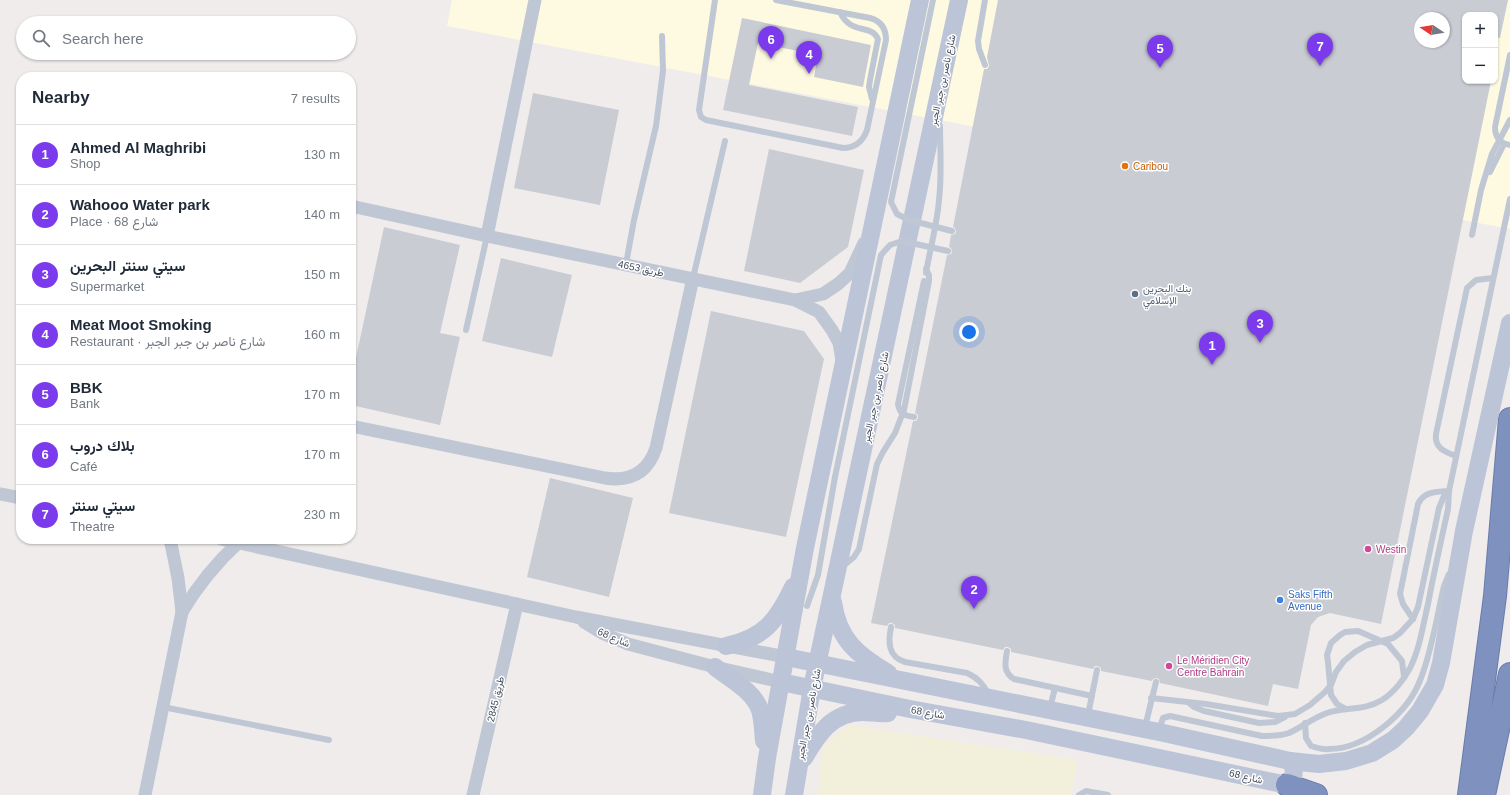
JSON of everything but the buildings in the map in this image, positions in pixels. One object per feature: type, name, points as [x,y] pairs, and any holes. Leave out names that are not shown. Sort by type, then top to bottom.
[{"type":"highway","points":[[1469,795],[1495,596],[1510,419]]},
{"type":"highway","points":[[1484,795],[1510,674]]},
{"type":"highway","points":[[1287,785],[1316,795]]},
{"type":"main road","points":[[812,688],[793,659],[802,567],[920,0]]},
{"type":"main road","name":"شارع ناصر بن جبر الجبر","points":[[794,795],[812,688],[959,0]]},
{"type":"main road","name":"شارع 68","points":[[793,659],[1151,730],[1290,761],[1319,764],[1346,761],[1372,753],[1406,728],[1420,711],[1435,685],[1442,663],[1464,531],[1510,323]]},
{"type":"main road","points":[[762,795],[767,758],[781,682],[793,659],[807,606],[808,576],[805,548]]},
{"type":"main road","points":[[726,646],[741,643],[754,637],[767,628],[784,606],[802,567]]},
{"type":"main road","points":[[832,597],[834,612],[839,627],[847,641],[857,653],[901,680]]},
{"type":"main road","points":[[715,667],[745,690],[757,703],[761,715],[767,758]]},
{"type":"main road","name":"شارع 68","points":[[781,682],[910,709],[1026,730],[1287,785]]},
{"type":"main road","points":[[798,767],[818,734],[829,724],[842,716],[862,712],[890,713],[910,709]]},
{"type":"main road","points":[[1287,785],[1292,781],[1294,774],[1294,767],[1290,761]]},
{"type":"street","points":[[487,236],[535,0]]},
{"type":"street","name":"طريق 4653","points":[[356,207],[795,300],[819,312],[839,343],[843,365]]},
{"type":"street","name":"طريق 4653","points":[[795,300],[823,294],[838,284],[850,273],[873,224]]},
{"type":"street","points":[[356,427],[606,478],[622,479],[638,474],[647,466],[654,456],[693,278]]},
{"type":"street","points":[[0,494],[16,494]]},
{"type":"street","points":[[145,795],[182,612],[177,573],[171,544]]},
{"type":"street","points":[[182,612],[206,577],[237,544]]},
{"type":"street","name":"شارع 68","points":[[248,544],[576,617],[793,659]]},
{"type":"street","name":"طريق 2845","points":[[473,795],[517,604]]},
{"type":"street","name":"شارع 68","points":[[576,617],[615,639],[672,656],[781,682]]},
{"type":"lane","points":[[715,0],[699,110],[701,117],[706,120],[842,148],[848,148],[858,144],[865,135],[886,40],[882,26],[875,19],[776,0]]},
{"type":"lane","points":[[933,0],[891,202],[897,214],[909,220],[952,231]]},
{"type":"lane","points":[[985,0],[978,40],[979,49],[985,65]]},
{"type":"lane","points":[[840,12],[849,24],[854,27],[870,30],[878,39],[869,87],[873,100]]},
{"type":"lane","points":[[626,264],[656,126],[663,72],[662,36]]},
{"type":"lane","points":[[1504,143],[1495,134],[1495,128],[1510,54]]},
{"type":"lane","points":[[914,417],[899,411],[898,404],[937,217],[940,184],[939,96]]},
{"type":"lane","points":[[1472,234],[1481,190],[1492,154],[1504,143],[1510,120]]},
{"type":"lane","points":[[693,278],[725,141]]},
{"type":"lane","points":[[1151,730],[1166,716],[1262,736],[1273,736],[1289,733],[1305,723],[1329,712],[1367,707],[1383,699],[1404,677],[1415,655],[1422,629],[1448,509],[1449,491],[1510,198]]},
{"type":"lane","points":[[466,330],[487,236]]},
{"type":"lane","points":[[807,606],[818,575],[835,477],[881,255],[890,245],[902,241],[948,251]]},
{"type":"lane","points":[[838,571],[854,557],[859,549],[877,464],[895,433],[904,410],[929,281],[929,275],[926,269]]},
{"type":"lane","points":[[1456,456],[1444,451],[1438,446],[1435,438],[1437,426],[1467,288],[1476,280],[1493,278]]},
{"type":"lane","points":[[1189,703],[1204,711],[1259,723],[1275,722],[1303,710],[1319,698],[1331,685],[1336,672],[1344,661],[1355,652],[1367,645],[1393,638],[1400,633],[1413,619],[1418,607],[1439,508],[1444,496],[1449,491]]},
{"type":"lane","points":[[1413,619],[1402,604],[1400,594],[1418,504],[1423,496],[1427,494],[1449,491]]},
{"type":"lane","points":[[1305,723],[1306,738],[1311,746],[1328,750],[1356,743],[1373,736],[1408,702],[1421,679],[1444,586],[1464,531]]},
{"type":"lane","points":[[891,627],[889,644],[890,649],[896,658],[905,662],[967,673],[975,676],[982,682],[990,698]]},
{"type":"lane","points":[[1346,709],[1337,704],[1331,695],[1327,655],[1328,649],[1335,638],[1345,632],[1358,631],[1388,644],[1402,661],[1404,677]]},
{"type":"lane","points":[[1007,651],[1005,668],[1010,676],[1019,681],[1092,696]]},
{"type":"lane","points":[[1088,718],[1097,670]]},
{"type":"lane","points":[[1151,730],[1151,698],[1156,682]]},
{"type":"lane","points":[[1049,710],[1055,688]]},
{"type":"lane","points":[[1151,698],[1206,704],[1286,716]]},
{"type":"lane","points":[[163,707],[329,740]]},
{"type":"lane","points":[[1079,795],[1086,791],[1108,795]]},
{"type":"shaded area","points":[[452,0],[1510,0],[1510,229],[447,26]]},
{"type":"sand","points":[[849,725],[1078,760],[1071,795],[817,795],[823,746]]},
{"type":"place","name":"بلاك دروب","points":[[771,59]]},
{"type":"place","name":"سيتي سنتر","points":[[1320,66]]},
{"type":"place","name":"BBK","points":[[1160,68]]},
{"type":"place","name":"Meat Moot Smoking","points":[[809,74]]},
{"type":"place","name":"Caribou","points":[[1125,166]]},
{"type":"place","name":"بنك البحرين الإسلامي","points":[[1135,294]]},
{"type":"place","name":"سيتي سنتر البحرين","points":[[1260,343]]},
{"type":"place","name":"Ahmed Al Maghribi","points":[[1212,365]]},
{"type":"place","name":"Westin","points":[[1368,549]]},
{"type":"place","name":"Saks Fifth Avenue","points":[[1280,600]]},
{"type":"place","name":"Wahooo Water park","points":[[974,609]]},
{"type":"place","name":"Le Méridien City Centre Bahrain","points":[[1169,666]]}]
